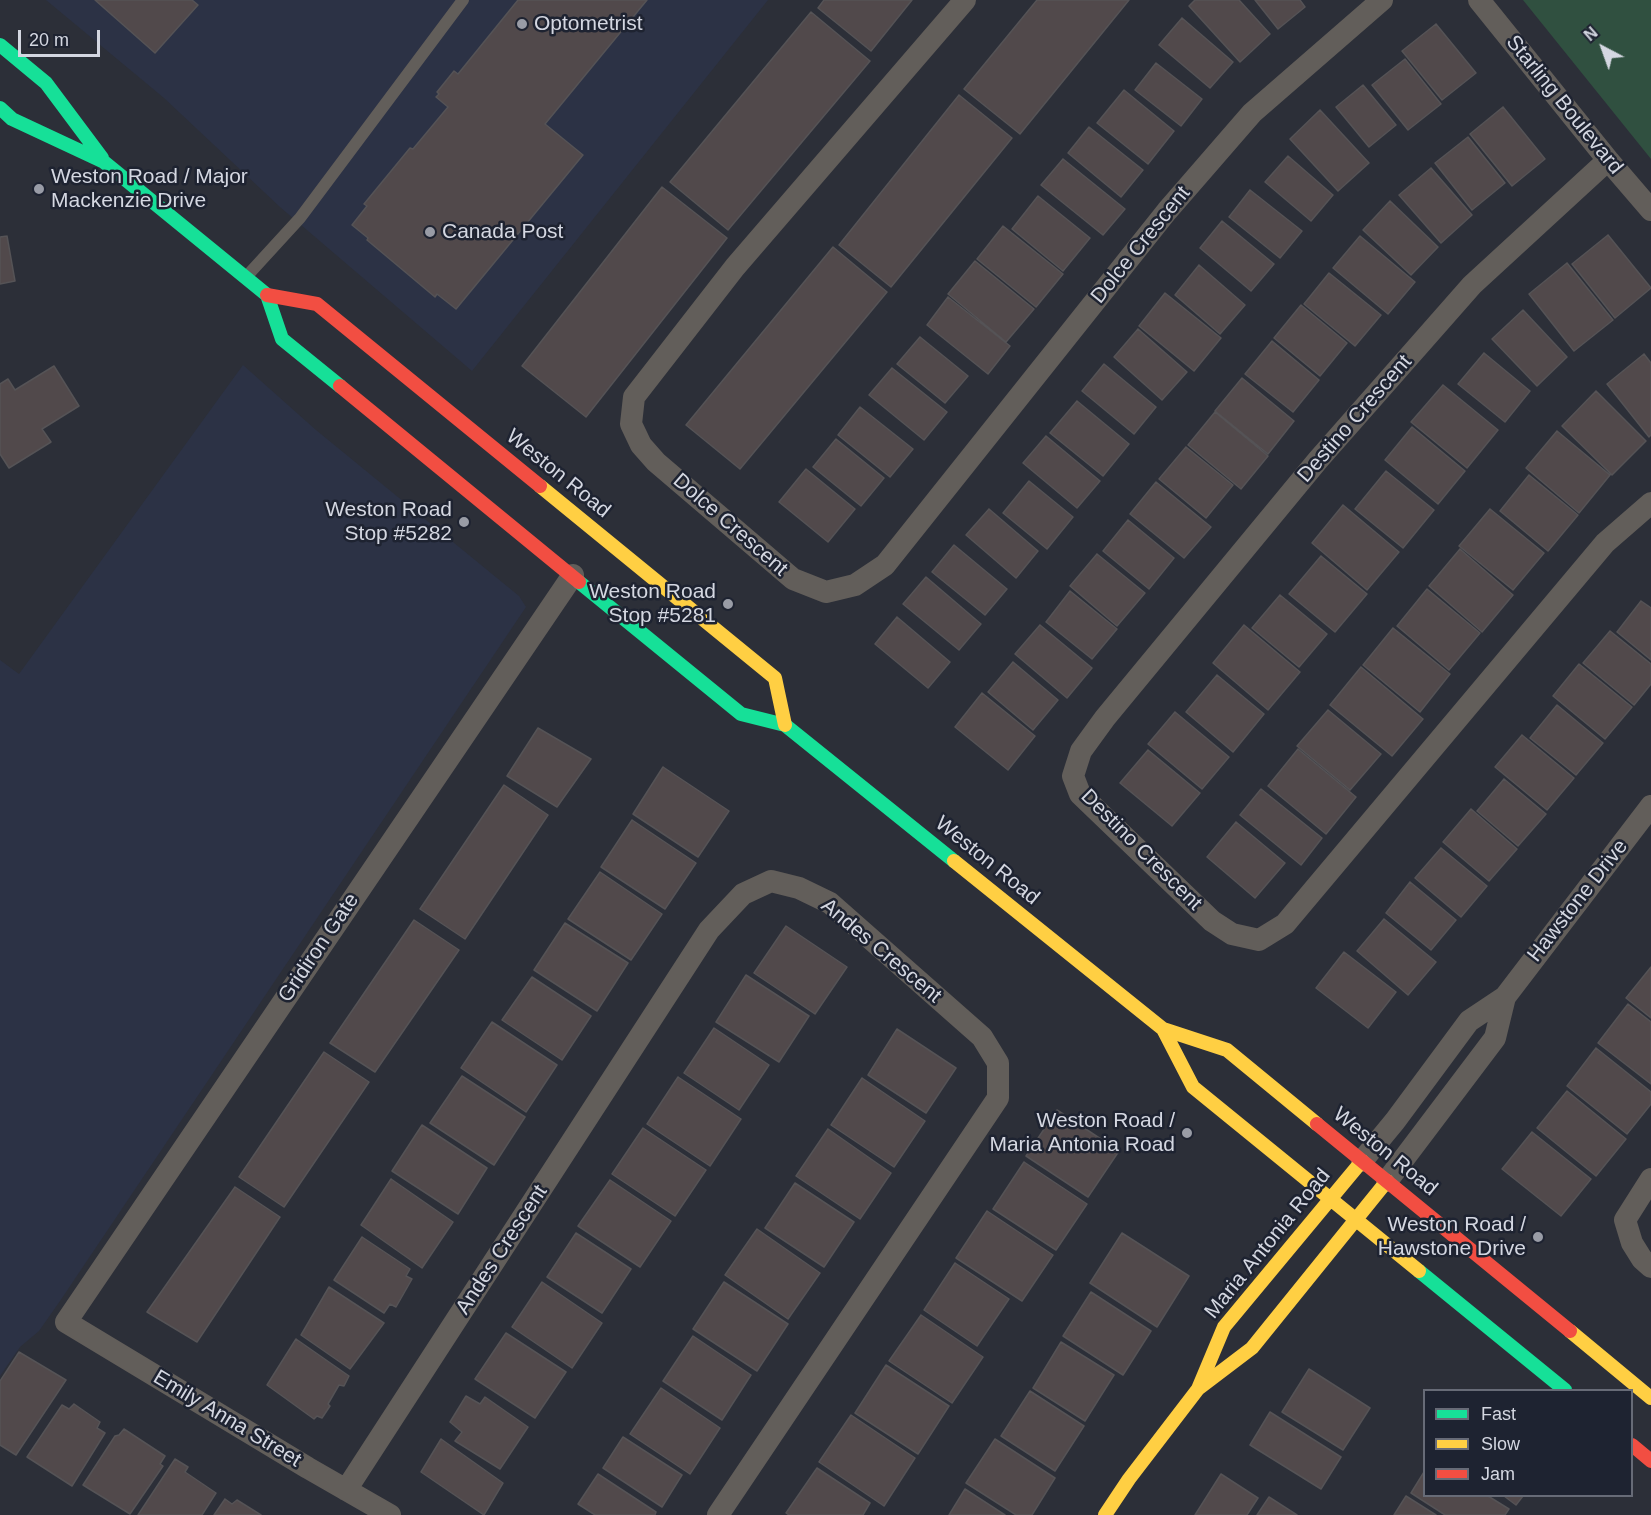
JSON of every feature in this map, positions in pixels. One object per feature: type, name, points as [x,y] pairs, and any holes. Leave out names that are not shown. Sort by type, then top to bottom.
[{"type":"main road","name":"Weston Road","points":[[0,45],[46,83],[104,162]]},
{"type":"main road","name":"Weston Road","points":[[0,108],[12,118],[104,162],[267,296],[282,339],[741,714],[785,725],[1163,1029],[1227,1050],[1651,1398]]},
{"type":"main road","name":"Weston Road","points":[[267,296],[317,304],[775,678],[785,725]]},
{"type":"main road","name":"Weston Road","points":[[1163,1029],[1193,1087],[1564,1389]]},
{"type":"main road","name":"Maria Antonia Road","points":[[1105,1515],[1198,1389],[1224,1327],[1362,1161]]},
{"type":"main road","name":"Maria Antonia Road","points":[[1198,1389],[1252,1348],[1387,1181]]},
{"type":"main road","points":[[1633,1446],[1651,1461]]},
{"type":"street","name":"Dolce Crescent","points":[[965,0],[735,267],[634,397],[631,424],[641,445],[656,462],[793,579],[826,592],[855,585],[885,565],[1167,211],[1252,113],[1382,0]]},
{"type":"street","name":"Starling Boulevard","points":[[1479,0],[1651,210]]},
{"type":"street","name":"Destino Crescent","points":[[1608,160],[1472,285],[1318,460],[1087,742],[1073,776],[1080,794],[1212,921],[1232,934],[1259,940],[1285,924],[1605,543],[1651,503]]},
{"type":"street","name":"Gridiron Gate","points":[[66,1322],[573,575]]},
{"type":"street","name":"Hawstone Drive","points":[[1362,1161],[1395,1121],[1469,1021],[1505,997],[1651,806]]},
{"type":"street","name":"Andes Crescent","points":[[346,1490],[709,930],[743,894],[771,881],[799,888],[830,903],[982,1037],[998,1063],[998,1098],[718,1515]]},
{"type":"street","name":"Hawstone Drive","points":[[1387,1181],[1495,1038],[1505,997]]},
{"type":"street","points":[[1651,1179],[1625,1220],[1632,1244],[1642,1259],[1651,1267]]},
{"type":"street","name":"Emily Anna Street","points":[[66,1322],[390,1515]]},
{"type":"lane","points":[[246,277],[300,218],[463,0]]},
{"type":"shaded area","points":[[46,0],[768,0],[472,371],[280,207],[164,98]]},
{"type":"shaded area","points":[[243,365],[316,430],[519,596],[526,607],[60,1301],[39,1331],[20,1347],[0,1376],[0,660],[19,674]]},
{"type":"green space","points":[[1523,0],[1651,0],[1651,159]]},
{"type":"building","points":[[95,0],[192,0],[198,5],[155,53]]},
{"type":"building","points":[[518,0],[647,0],[545,124],[583,155],[456,309],[437,294],[435,297],[352,225],[367,206],[364,204],[410,148],[413,149],[448,107],[436,97],[439,94],[437,92],[454,71],[458,74]]},
{"type":"building","points":[[824,0],[912,0],[871,51],[818,8]]},
{"type":"building","points":[[1037,0],[1129,0],[1020,134],[964,89]]},
{"type":"building","points":[[1195,0],[1239,0],[1270,34],[1240,62],[1189,6]]},
{"type":"building","points":[[1255,0],[1300,0],[1305,7],[1278,29]]},
{"type":"building","points":[[811,12],[870,61],[728,230],[670,182]]},
{"type":"building","points":[[1182,18],[1233,62],[1210,88],[1159,45]]},
{"type":"building","points":[[1436,24],[1476,73],[1442,100],[1402,51]]},
{"type":"building","points":[[1405,59],[1441,104],[1408,130],[1372,85]]},
{"type":"building","points":[[1156,63],[1202,99],[1181,126],[1135,90]]},
{"type":"building","points":[[1363,85],[1396,125],[1369,147],[1336,107]]},
{"type":"building","points":[[1124,90],[1174,131],[1148,164],[1097,123]]},
{"type":"building","points":[[959,95],[1012,138],[891,287],[839,245]]},
{"type":"building","points":[[1503,107],[1545,159],[1512,186],[1470,134]]},
{"type":"building","points":[[1320,110],[1369,163],[1338,191],[1290,139]]},
{"type":"building","points":[[1089,127],[1143,170],[1121,197],[1068,153]]},
{"type":"building","points":[[1468,137],[1505,183],[1472,210],[1435,163]]},
{"type":"building","points":[[1288,156],[1333,195],[1311,221],[1265,182]]},
{"type":"building","points":[[1063,159],[1125,209],[1103,235],[1041,185]]},
{"type":"building","points":[[1431,168],[1472,215],[1441,243],[1399,195]]},
{"type":"building","points":[[662,187],[727,238],[586,417],[522,366]]},
{"type":"building","points":[[1250,190],[1302,231],[1280,258],[1229,217]]},
{"type":"building","points":[[1038,196],[1090,238],[1063,271],[1012,229]]},
{"type":"building","points":[[1390,201],[1438,247],[1411,275],[1363,230]]},
{"type":"building","points":[[1222,221],[1274,264],[1251,291],[1200,248]]},
{"type":"building","points":[[1003,226],[1063,274],[1036,307],[977,259]]},
{"type":"building","points":[[1608,235],[1651,288],[1615,318],[1572,264]]},
{"type":"building","points":[[7,236],[15,281],[0,284],[0,237]]},
{"type":"building","points":[[1360,236],[1415,282],[1388,314],[1333,268]]},
{"type":"building","points":[[833,247],[887,292],[740,469],[686,425]]},
{"type":"building","points":[[975,261],[1034,309],[1006,342],[948,294]]},
{"type":"building","points":[[1567,263],[1613,320],[1574,351],[1529,294]]},
{"type":"building","points":[[1199,265],[1245,305],[1220,334],[1175,295]]},
{"type":"building","points":[[1329,273],[1381,315],[1355,346],[1304,304]]},
{"type":"building","points":[[1165,293],[1221,338],[1194,371],[1139,326]]},
{"type":"building","points":[[948,297],[1010,346],[988,374],[927,325]]},
{"type":"building","points":[[1301,305],[1347,343],[1320,376],[1274,338]]},
{"type":"building","points":[[1523,310],[1567,357],[1537,386],[1492,339]]},
{"type":"building","points":[[1138,329],[1187,372],[1162,400],[1114,357]]},
{"type":"building","points":[[920,337],[968,376],[945,403],[897,364]]},
{"type":"building","points":[[1272,341],[1319,380],[1293,412],[1245,374]]},
{"type":"building","points":[[1484,353],[1530,391],[1505,422],[1458,384]]},
{"type":"building","points":[[1644,354],[1651,363],[1651,435],[1649,437],[1607,384]]},
{"type":"building","points":[[1104,364],[1156,407],[1134,434],[1082,391]]},
{"type":"building","points":[[54,366],[79,406],[42,429],[51,442],[9,468],[0,454],[0,384],[8,379],[15,390]]},
{"type":"building","points":[[892,368],[947,412],[924,440],[869,395]]},
{"type":"building","points":[[1242,378],[1294,421],[1268,454],[1215,411]]},
{"type":"building","points":[[1443,385],[1498,430],[1467,468],[1411,422]]},
{"type":"building","points":[[1596,391],[1646,441],[1612,475],[1562,426]]},
{"type":"building","points":[[1077,401],[1129,444],[1103,476],[1050,433]]},
{"type":"building","points":[[860,407],[913,449],[890,477],[838,435]]},
{"type":"building","points":[[1215,412],[1268,456],[1241,489],[1188,445]]},
{"type":"building","points":[[1412,427],[1465,471],[1438,504],[1385,460]]},
{"type":"building","points":[[1557,431],[1610,475],[1579,513],[1526,468]]},
{"type":"building","points":[[1046,436],[1100,481],[1077,508],[1023,463]]},
{"type":"building","points":[[836,439],[884,478],[861,506],[813,467]]},
{"type":"building","points":[[1186,447],[1233,485],[1206,518],[1159,479]]},
{"type":"building","points":[[806,469],[855,509],[828,542],[779,502]]},
{"type":"building","points":[[1386,471],[1434,510],[1403,548],[1355,509]]},
{"type":"building","points":[[1529,475],[1578,515],[1548,551],[1500,511]]},
{"type":"building","points":[[1029,481],[1073,517],[1047,549],[1003,513]]},
{"type":"building","points":[[1156,482],[1211,527],[1184,558],[1130,514]]},
{"type":"building","points":[[1343,505],[1399,552],[1367,590],[1312,543]]},
{"type":"building","points":[[989,509],[1038,551],[1016,578],[966,535]]},
{"type":"building","points":[[1490,509],[1544,553],[1513,590],[1459,546]]},
{"type":"building","points":[[1128,520],[1174,558],[1149,589],[1103,551]]},
{"type":"building","points":[[954,545],[1007,589],[985,615],[932,572]]},
{"type":"building","points":[[1460,549],[1513,595],[1482,632],[1429,586]]},
{"type":"building","points":[[1097,554],[1145,593],[1117,626],[1070,586]]},
{"type":"building","points":[[1321,556],[1367,594],[1335,632],[1289,594]]},
{"type":"building","points":[[926,577],[981,624],[959,650],[903,604]]},
{"type":"building","points":[[1427,589],[1480,633],[1449,670],[1397,626]]},
{"type":"building","points":[[1070,591],[1117,629],[1092,659],[1046,622]]},
{"type":"building","points":[[1280,595],[1327,634],[1299,667],[1252,628]]},
{"type":"building","points":[[1641,601],[1651,608],[1651,660],[1617,632]]},
{"type":"building","points":[[897,617],[950,662],[928,688],[875,644]]},
{"type":"building","points":[[1040,625],[1092,668],[1067,698],[1015,654]]},
{"type":"building","points":[[1244,625],[1300,672],[1268,710],[1213,663]]},
{"type":"building","points":[[1393,628],[1450,674],[1420,712],[1363,665]]},
{"type":"building","points":[[1610,631],[1651,664],[1651,684],[1634,705],[1583,663]]},
{"type":"building","points":[[1013,662],[1058,700],[1033,730],[988,692]]},
{"type":"building","points":[[1579,664],[1632,707],[1605,739],[1553,696]]},
{"type":"building","points":[[1361,667],[1423,719],[1392,756],[1330,705]]},
{"type":"building","points":[[1217,675],[1264,714],[1233,752],[1186,712]]},
{"type":"building","points":[[982,693],[1035,736],[1008,770],[955,727]]},
{"type":"building","points":[[1557,705],[1603,743],[1576,775],[1530,738]]},
{"type":"building","points":[[1328,710],[1381,754],[1350,790],[1297,746]]},
{"type":"building","points":[[1175,712],[1229,757],[1202,789],[1148,744]]},
{"type":"building","points":[[538,728],[591,759],[557,807],[507,776]]},
{"type":"building","points":[[1522,735],[1574,778],[1547,810],[1495,767]]},
{"type":"building","points":[[1298,749],[1356,797],[1326,834],[1268,786]]},
{"type":"building","points":[[1148,750],[1200,793],[1172,826],[1120,783]]},
{"type":"building","points":[[663,767],[729,811],[698,857],[633,814]]},
{"type":"building","points":[[1504,779],[1546,814],[1518,846],[1477,811]]},
{"type":"building","points":[[504,785],[548,815],[465,939],[420,909]]},
{"type":"building","points":[[1261,789],[1322,838],[1301,865],[1240,815]]},
{"type":"building","points":[[1471,809],[1517,849],[1489,881],[1443,842]]},
{"type":"building","points":[[632,820],[696,863],[665,909],[601,867]]},
{"type":"building","points":[[1236,822],[1285,863],[1255,898],[1207,857]]},
{"type":"building","points":[[1441,848],[1487,886],[1461,917],[1415,878]]},
{"type":"building","points":[[600,872],[662,914],[631,960],[568,919]]},
{"type":"building","points":[[1410,882],[1456,920],[1431,950],[1386,913]]},
{"type":"building","points":[[1384,919],[1436,962],[1408,995],[1357,951]]},
{"type":"building","points":[[414,920],[459,950],[375,1072],[330,1043]]},
{"type":"building","points":[[565,923],[628,963],[597,1011],[534,970]]},
{"type":"building","points":[[786,926],[847,967],[815,1014],[754,973]]},
{"type":"building","points":[[1344,952],[1396,992],[1368,1028],[1316,988]]},
{"type":"building","points":[[1651,967],[1651,1018],[1626,998]]},
{"type":"building","points":[[746,975],[809,1016],[779,1062],[716,1022]]},
{"type":"building","points":[[532,977],[591,1016],[562,1060],[502,1020]]},
{"type":"building","points":[[1628,1004],[1651,1022],[1651,1084],[1598,1043]]},
{"type":"building","points":[[492,1022],[557,1065],[526,1112],[461,1068]]},
{"type":"building","points":[[714,1028],[769,1065],[739,1110],[684,1073]]},
{"type":"building","points":[[897,1029],[956,1068],[926,1113],[868,1075]]},
{"type":"building","points":[[1596,1048],[1651,1092],[1651,1104],[1627,1134],[1567,1086]]},
{"type":"building","points":[[324,1052],[369,1082],[284,1207],[239,1177]]},
{"type":"building","points":[[462,1076],[525,1117],[494,1165],[430,1123]]},
{"type":"building","points":[[678,1077],[741,1119],[710,1166],[647,1124]]},
{"type":"building","points":[[862,1078],[925,1121],[894,1167],[831,1125]]},
{"type":"building","points":[[1567,1091],[1626,1139],[1596,1176],[1537,1128]]},
{"type":"building","points":[[1057,1110],[1119,1151],[1088,1197],[1026,1156]]},
{"type":"building","points":[[422,1125],[487,1168],[458,1214],[392,1171]]},
{"type":"building","points":[[643,1128],[706,1170],[675,1216],[612,1174]]},
{"type":"building","points":[[828,1129],[891,1173],[860,1219],[796,1176]]},
{"type":"building","points":[[1532,1132],[1591,1179],[1561,1216],[1502,1169]]},
{"type":"building","points":[[1024,1162],[1087,1204],[1056,1250],[993,1209]]},
{"type":"building","points":[[391,1179],[453,1222],[422,1268],[361,1225]]},
{"type":"building","points":[[610,1180],[671,1221],[640,1267],[578,1226]]},
{"type":"building","points":[[795,1183],[854,1222],[824,1267],[765,1228]]},
{"type":"building","points":[[235,1187],[280,1217],[197,1342],[147,1312]]},
{"type":"building","points":[[987,1211],[1053,1255],[1022,1301],[956,1258]]},
{"type":"building","points":[[757,1229],[820,1273],[788,1319],[725,1275]]},
{"type":"building","points":[[576,1233],[631,1269],[602,1313],[547,1277]]},
{"type":"building","points":[[1122,1233],[1189,1276],[1157,1327],[1090,1283]]},
{"type":"building","points":[[362,1237],[410,1269],[406,1276],[412,1279],[396,1307],[390,1304],[384,1313],[334,1280]]},
{"type":"building","points":[[955,1263],[1009,1299],[977,1346],[924,1310]]},
{"type":"building","points":[[542,1282],[602,1323],[572,1368],[512,1327]]},
{"type":"building","points":[[724,1282],[788,1324],[757,1371],[693,1329]]},
{"type":"building","points":[[329,1287],[384,1323],[350,1369],[301,1335]]},
{"type":"building","points":[[1091,1292],[1151,1331],[1123,1375],[1063,1336]]},
{"type":"building","points":[[921,1315],[983,1357],[952,1403],[889,1361]]},
{"type":"building","points":[[506,1333],[566,1372],[535,1418],[475,1379]]},
{"type":"building","points":[[693,1336],[751,1375],[722,1420],[663,1381]]},
{"type":"building","points":[[296,1339],[349,1376],[344,1386],[339,1385],[322,1418],[317,1416],[314,1419],[267,1385]]},
{"type":"building","points":[[1061,1342],[1114,1375],[1085,1421],[1033,1388]]},
{"type":"building","points":[[19,1352],[66,1380],[16,1455],[0,1445],[0,1381]]},
{"type":"building","points":[[886,1365],[949,1406],[918,1454],[855,1413]]},
{"type":"building","points":[[1309,1369],[1370,1408],[1343,1450],[1282,1412]]},
{"type":"building","points":[[661,1388],[720,1428],[690,1474],[630,1434]]},
{"type":"building","points":[[1030,1391],[1084,1426],[1055,1471],[1001,1436]]},
{"type":"building","points":[[466,1396],[480,1404],[485,1397],[528,1427],[500,1469],[455,1441],[462,1432],[450,1422]]},
{"type":"building","points":[[74,1404],[100,1422],[97,1428],[105,1433],[72,1486],[27,1457],[62,1405],[69,1409]]},
{"type":"building","points":[[1270,1412],[1341,1457],[1321,1489],[1250,1445]]},
{"type":"building","points":[[851,1415],[915,1458],[884,1506],[819,1462]]},
{"type":"building","points":[[124,1429],[165,1456],[160,1464],[163,1466],[130,1514],[83,1485],[115,1436]]},
{"type":"building","points":[[623,1437],[682,1475],[662,1507],[603,1468]]},
{"type":"building","points":[[441,1439],[503,1483],[484,1515],[421,1472]]},
{"type":"building","points":[[995,1439],[1055,1478],[1032,1515],[1016,1515],[966,1483]]},
{"type":"building","points":[[175,1459],[188,1467],[185,1472],[216,1493],[202,1515],[138,1515]]},
{"type":"building","points":[[817,1468],[870,1503],[863,1515],[789,1515],[786,1513]]},
{"type":"building","points":[[598,1474],[656,1512],[655,1515],[595,1515],[578,1504]]},
{"type":"building","points":[[1221,1474],[1258,1498],[1247,1515],[1195,1515]]},
{"type":"building","points":[[1423,1474],[1423,1497],[1490,1497],[1509,1509],[1505,1515],[1445,1515],[1411,1493]]},
{"type":"building","points":[[965,1489],[1005,1515],[949,1515]]},
{"type":"building","points":[[1406,1496],[1436,1515],[1394,1515]]},
{"type":"building","points":[[1269,1497],[1297,1515],[1257,1515]]},
{"type":"building","points":[[1505,1497],[1522,1497],[1516,1505]]},
{"type":"building","points":[[225,1499],[232,1504],[237,1500],[261,1515],[214,1515]]},
{"type":"traffic: fast","points":[[0,45],[46,83],[102,158]]},
{"type":"traffic: fast","points":[[0,108],[12,119],[104,162],[267,295],[282,339],[340,386]]},
{"type":"traffic: fast","points":[[579,582],[741,714],[785,725],[954,861]]},
{"type":"traffic: fast","points":[[1419,1271],[1564,1389]]},
{"type":"traffic: slow","points":[[540,486],[775,678],[785,725]]},
{"type":"traffic: slow","points":[[954,861],[1163,1029],[1227,1050],[1317,1124]]},
{"type":"traffic: slow","points":[[1163,1029],[1193,1087],[1419,1271]]},
{"type":"traffic: slow","points":[[1105,1515],[1129,1479],[1198,1389],[1224,1327],[1362,1161]]},
{"type":"traffic: slow","points":[[1198,1389],[1252,1348],[1387,1181]]},
{"type":"traffic: slow","points":[[1570,1331],[1651,1398]]},
{"type":"traffic: jam","points":[[267,295],[317,304],[540,486]]},
{"type":"traffic: jam","points":[[340,386],[579,582]]},
{"type":"traffic: jam","points":[[1317,1124],[1570,1331]]},
{"type":"traffic: jam","points":[[1633,1446],[1651,1461]]},
{"type":"place","name":"Optometrist","points":[[522,24]]},
{"type":"place","name":"Weston Road / Major Mackenzie Drive","points":[[39,189]]},
{"type":"place","name":"Canada Post","points":[[430,232]]},
{"type":"place","name":"Weston Road Stop #5282","points":[[464,522]]},
{"type":"place","name":"Weston Road Stop #5281","points":[[728,604]]},
{"type":"place","name":"Weston Road / Maria Antonia Road","points":[[1187,1133]]},
{"type":"place","name":"Weston Road / Hawstone Drive","points":[[1538,1237]]}]
